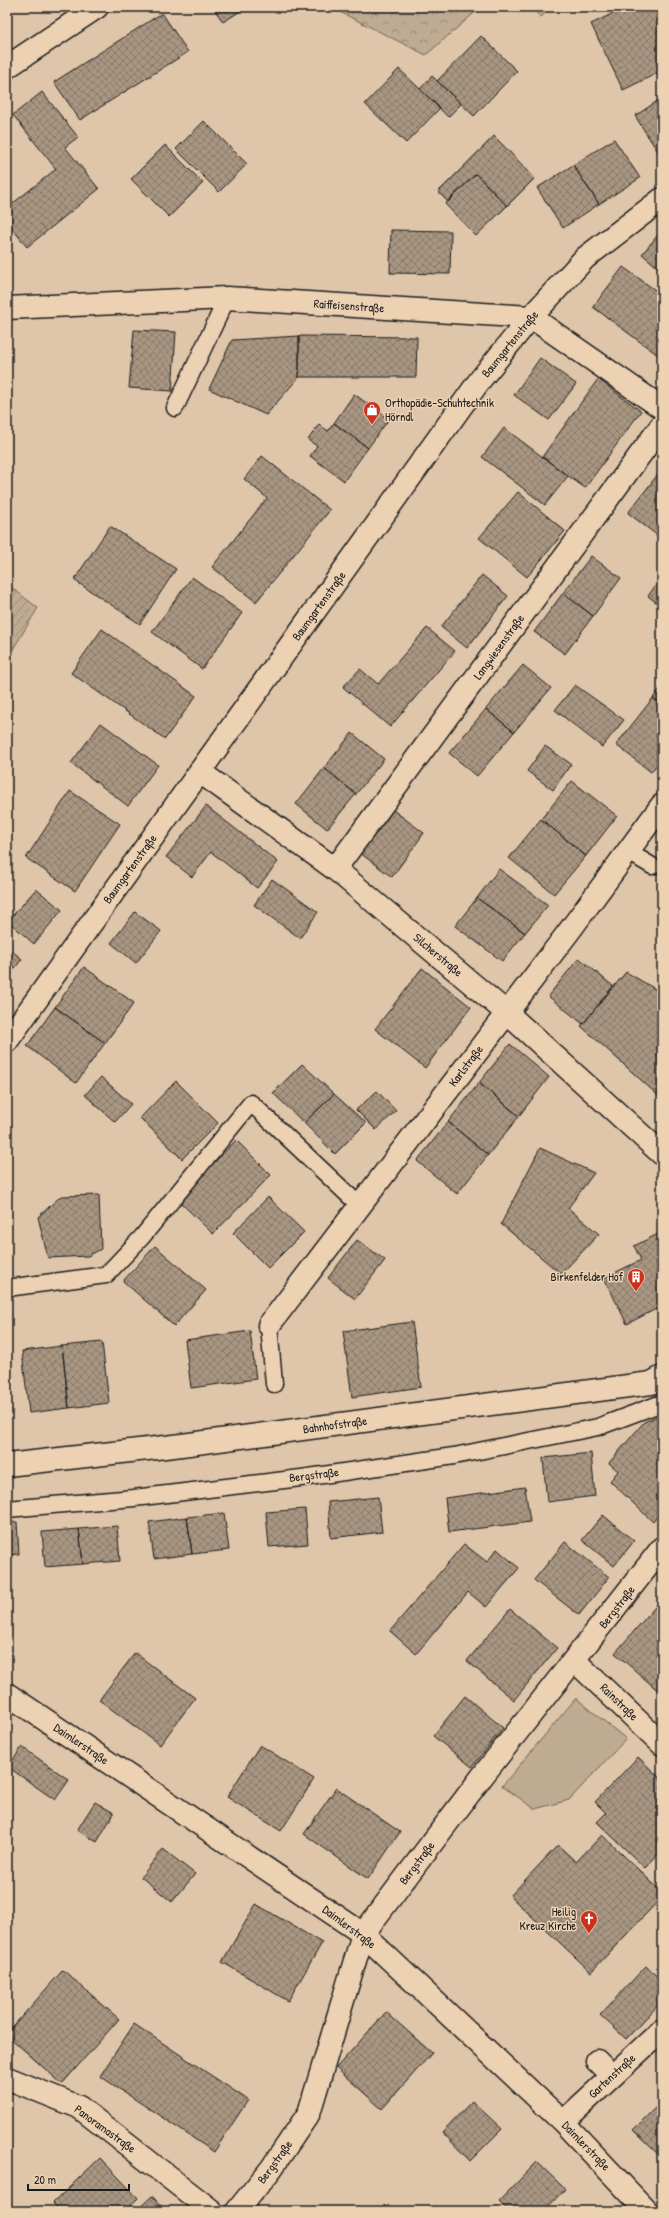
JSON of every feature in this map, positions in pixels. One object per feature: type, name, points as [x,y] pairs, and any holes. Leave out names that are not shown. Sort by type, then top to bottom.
[{"type":"street","points":[[7,67],[96,7]]},
{"type":"street","name":"Baumgartenstraße","points":[[7,1041],[480,380],[531,317],[585,258],[662,199]]},
{"type":"street","name":"Raiffeisenstraße","points":[[7,308],[227,298],[531,317]]},
{"type":"street","points":[[531,317],[662,408]]},
{"type":"street","name":"Langwiesenstraße","points":[[336,869],[662,425]]},
{"type":"street","name":"Silcherstraße","points":[[200,772],[336,869],[507,1013],[662,1154]]},
{"type":"street","name":"Karlstraße","points":[[270,1325],[570,930],[662,805]]},
{"type":"street","name":"Bahnhofstraße","points":[[7,1465],[174,1446],[652,1383],[662,1377]]},
{"type":"street","name":"Bergstraße","points":[[237,2211],[271,2169],[309,2113],[363,1934],[484,1774],[662,1548]]},
{"type":"street","name":"Rainstraße","points":[[575,1660],[662,1744]]},
{"type":"street","name":"Daimlerstraße","points":[[7,1694],[363,1934],[563,2122],[647,2211]]},
{"type":"street","name":"Gartenstraße","points":[[563,2122],[662,2030]]},
{"type":"street","points":[[597,2061],[612,2076]]},
{"type":"street","name":"Panoramastraße","points":[[7,2078],[79,2107],[212,2211]]},
{"type":"lane","points":[[176,408],[227,298]]},
{"type":"lane","points":[[627,851],[652,866]]},
{"type":"lane","points":[[7,1288],[106,1275],[142,1237],[251,1103],[360,1206]]},
{"type":"lane","points":[[270,1325],[274,1384]]},
{"type":"lane","name":"Bergstraße","points":[[7,1508],[134,1498],[309,1477],[454,1456],[598,1427],[662,1404]]},
{"type":"green space","points":[[330,7],[481,7],[426,55]]},
{"type":"green space","points":[[530,7],[552,7],[541,17]]},
{"type":"green space","points":[[7,584],[38,608],[7,659]]},
{"type":"green space","points":[[576,1698],[626,1739],[569,1800],[535,1809],[502,1786]]},
{"type":"building","points":[[213,7],[247,7],[223,22]]},
{"type":"building","points":[[626,7],[657,7],[662,17],[662,71],[623,90],[591,24]]},
{"type":"building","points":[[162,13],[188,52],[80,120],[54,82]]},
{"type":"building","points":[[481,36],[517,71],[474,116],[437,81]]},
{"type":"building","points":[[399,69],[440,108],[406,143],[365,104]]},
{"type":"building","points":[[432,76],[461,104],[448,117],[420,89]]},
{"type":"building","points":[[42,92],[78,137],[65,147],[99,189],[27,247],[7,222],[7,208],[56,169],[13,115]]},
{"type":"building","points":[[662,98],[662,158],[635,116]]},
{"type":"building","points":[[204,121],[247,164],[219,192],[176,149]]},
{"type":"building","points":[[494,136],[535,178],[507,206],[476,174],[448,202],[438,192]]},
{"type":"building","points":[[614,139],[640,178],[599,204],[573,165]]},
{"type":"building","points":[[165,145],[203,183],[169,217],[131,179]]},
{"type":"building","points":[[573,165],[599,204],[563,228],[537,188]]},
{"type":"building","points":[[476,174],[507,206],[476,236],[445,204]]},
{"type":"building","points":[[391,230],[451,231],[450,274],[390,273]]},
{"type":"building","points":[[662,230],[662,271],[642,254]]},
{"type":"building","points":[[623,267],[662,295],[662,358],[593,307]]},
{"type":"building","points":[[134,330],[176,332],[172,391],[129,388]]},
{"type":"building","points":[[299,336],[417,337],[416,377],[299,377]]},
{"type":"building","points":[[299,336],[299,377],[266,415],[209,389],[232,340]]},
{"type":"building","points":[[540,358],[576,384],[549,420],[514,395]]},
{"type":"building","points":[[598,379],[641,411],[585,488],[542,457]]},
{"type":"building","points":[[354,394],[389,419],[368,448],[334,423]]},
{"type":"building","points":[[334,423],[368,448],[344,481],[310,456],[317,446],[308,440],[319,424],[328,431]]},
{"type":"building","points":[[504,428],[568,476],[545,505],[482,457]]},
{"type":"building","points":[[262,456],[330,510],[256,602],[212,567],[267,498],[244,479]]},
{"type":"building","points":[[662,469],[662,539],[628,513]]},
{"type":"building","points":[[518,492],[565,531],[527,577],[479,538]]},
{"type":"building","points":[[110,526],[176,569],[140,624],[74,580]]},
{"type":"building","points":[[591,556],[621,578],[593,616],[563,593]]},
{"type":"building","points":[[482,575],[508,596],[467,648],[441,627]]},
{"type":"building","points":[[192,577],[242,613],[202,669],[152,632]]},
{"type":"building","points":[[662,578],[662,607],[648,596]]},
{"type":"building","points":[[563,593],[593,616],[565,654],[534,632]]},
{"type":"building","points":[[427,628],[455,651],[390,727],[343,687],[360,669],[378,684]]},
{"type":"building","points":[[102,629],[196,696],[165,739],[71,673]]},
{"type":"building","points":[[523,665],[551,688],[514,732],[486,709]]},
{"type":"building","points":[[575,685],[624,720],[602,747],[555,710]]},
{"type":"building","points":[[662,686],[662,705],[653,698]]},
{"type":"building","points":[[653,698],[662,705],[662,758],[651,772],[616,745]]},
{"type":"building","points":[[486,709],[514,732],[477,776],[449,753]]},
{"type":"building","points":[[101,723],[158,765],[128,806],[71,763]]},
{"type":"building","points":[[352,733],[384,759],[356,794],[324,768]]},
{"type":"building","points":[[545,746],[571,764],[553,790],[527,771]]},
{"type":"building","points":[[324,768],[356,794],[327,829],[296,804]]},
{"type":"building","points":[[572,781],[617,816],[586,856],[541,819]]},
{"type":"building","points":[[70,791],[120,824],[75,891],[26,858]]},
{"type":"building","points":[[206,806],[278,862],[257,888],[211,852],[192,877],[166,857]]},
{"type":"building","points":[[393,810],[424,833],[392,877],[360,853]]},
{"type":"building","points":[[541,819],[586,856],[554,894],[509,858]]},
{"type":"building","points":[[499,869],[548,905],[525,933],[477,898]]},
{"type":"building","points":[[272,879],[318,912],[300,938],[254,905]]},
{"type":"building","points":[[36,889],[62,910],[34,944],[8,921]]},
{"type":"building","points":[[477,898],[525,933],[502,961],[455,926]]},
{"type":"building","points":[[135,912],[161,931],[136,963],[111,943]]},
{"type":"building","points":[[7,947],[22,959],[7,978]]},
{"type":"building","points":[[579,958],[613,986],[583,1024],[548,996]]},
{"type":"building","points":[[84,967],[134,1003],[105,1043],[55,1007]]},
{"type":"building","points":[[422,968],[471,1007],[425,1068],[375,1029]]},
{"type":"building","points":[[626,972],[662,993],[662,1099],[581,1026]]},
{"type":"building","points":[[55,1007],[105,1043],[76,1083],[27,1046]]},
{"type":"building","points":[[510,1044],[549,1077],[519,1116],[479,1083]]},
{"type":"building","points":[[302,1064],[334,1094],[304,1123],[273,1093]]},
{"type":"building","points":[[101,1077],[131,1104],[115,1122],[85,1095]]},
{"type":"building","points":[[176,1081],[218,1123],[182,1159],[140,1118]]},
{"type":"building","points":[[479,1083],[519,1116],[488,1155],[448,1122]]},
{"type":"building","points":[[377,1091],[396,1111],[376,1130],[356,1110]]},
{"type":"building","points":[[334,1094],[366,1123],[335,1154],[304,1123]]},
{"type":"building","points":[[448,1122],[488,1155],[457,1194],[417,1161]]},
{"type":"building","points":[[236,1140],[271,1175],[213,1234],[178,1200]]},
{"type":"building","points":[[540,1148],[594,1173],[568,1208],[599,1234],[561,1274],[501,1224]]},
{"type":"building","points":[[99,1195],[101,1249],[88,1256],[48,1258],[38,1217],[61,1196]]},
{"type":"building","points":[[268,1197],[304,1232],[268,1268],[233,1233]]},
{"type":"building","name":"Birkenfelder Hof","points":[[662,1232],[662,1306],[627,1324],[604,1278],[641,1260],[634,1246]]},
{"type":"building","points":[[357,1240],[385,1260],[355,1299],[328,1278]]},
{"type":"building","points":[[155,1246],[206,1290],[174,1326],[123,1281]]},
{"type":"building","points":[[412,1322],[421,1387],[352,1397],[343,1331]]},
{"type":"building","points":[[250,1331],[256,1379],[191,1388],[185,1340]]},
{"type":"building","points":[[102,1342],[109,1403],[69,1408],[62,1346]]},
{"type":"building","points":[[62,1346],[69,1408],[29,1413],[22,1351]]},
{"type":"building","points":[[662,1414],[662,1510],[653,1522],[610,1481],[618,1471],[609,1463],[644,1422]]},
{"type":"building","points":[[591,1453],[595,1496],[547,1502],[543,1458]]},
{"type":"building","points":[[525,1487],[530,1522],[449,1532],[445,1498]]},
{"type":"building","points":[[378,1497],[382,1532],[331,1538],[328,1502]]},
{"type":"building","points":[[305,1509],[308,1544],[269,1547],[266,1512]]},
{"type":"building","points":[[224,1513],[229,1550],[192,1554],[187,1517]]},
{"type":"building","points":[[603,1515],[634,1541],[614,1566],[582,1540]]},
{"type":"building","points":[[187,1517],[192,1554],[154,1559],[149,1522]]},
{"type":"building","points":[[17,1522],[19,1554],[7,1555],[7,1523]]},
{"type":"building","points":[[117,1526],[120,1561],[83,1564],[79,1529]]},
{"type":"building","points":[[79,1529],[83,1564],[45,1567],[42,1532]]},
{"type":"building","points":[[565,1542],[609,1577],[579,1615],[534,1580]]},
{"type":"building","points":[[464,1544],[487,1562],[497,1549],[519,1568],[486,1607],[468,1592],[416,1654],[390,1631]]},
{"type":"building","points":[[662,1599],[662,1694],[615,1653]]},
{"type":"building","points":[[510,1609],[557,1648],[514,1700],[467,1661]]},
{"type":"building","points":[[135,1653],[195,1698],[160,1745],[99,1700]]},
{"type":"building","points":[[465,1696],[503,1728],[472,1767],[433,1736]]},
{"type":"building","points":[[260,1745],[314,1779],[281,1831],[227,1797]]},
{"type":"building","points":[[22,1747],[69,1780],[55,1800],[8,1767]]},
{"type":"building","points":[[638,1757],[662,1780],[662,1850],[645,1868],[597,1822],[606,1813],[595,1802]]},
{"type":"building","points":[[336,1788],[400,1832],[368,1879],[304,1834]]},
{"type":"building","points":[[95,1802],[114,1813],[97,1842],[77,1830]]},
{"type":"building","name":"Heilig Kreuz Kirche","points":[[602,1835],[662,1892],[662,1897],[591,1972],[510,1896],[558,1845],[576,1862]]},
{"type":"building","points":[[163,1849],[195,1874],[172,1902],[141,1877]]},
{"type":"building","points":[[256,1904],[322,1943],[288,2001],[222,1962]]},
{"type":"building","points":[[646,1966],[662,1981],[662,2001],[626,2039],[600,2015]]},
{"type":"building","points":[[63,1970],[119,2019],[62,2084],[7,2035],[7,2033]]},
{"type":"building","points":[[386,2012],[432,2053],[382,2109],[336,2068]]},
{"type":"building","points":[[134,2024],[248,2100],[214,2152],[100,2076]]},
{"type":"building","points":[[472,2101],[502,2129],[470,2161],[442,2132]]},
{"type":"building","points":[[662,2101],[662,2158],[633,2130]]},
{"type":"building","points":[[100,2158],[138,2198],[125,2211],[60,2211],[53,2203]]},
{"type":"building","points":[[537,2162],[565,2189],[544,2211],[509,2211],[499,2201]]},
{"type":"building","points":[[152,2196],[166,2211],[136,2211]]},
{"type":"place","name":"Orthopädie-Schuhtechnik Hörndl","points":[[372,425]]},
{"type":"place","name":"Birkenfelder Hof","points":[[636,1292]]},
{"type":"place","name":"Heilig Kreuz Kirche","points":[[589,1934]]}]
